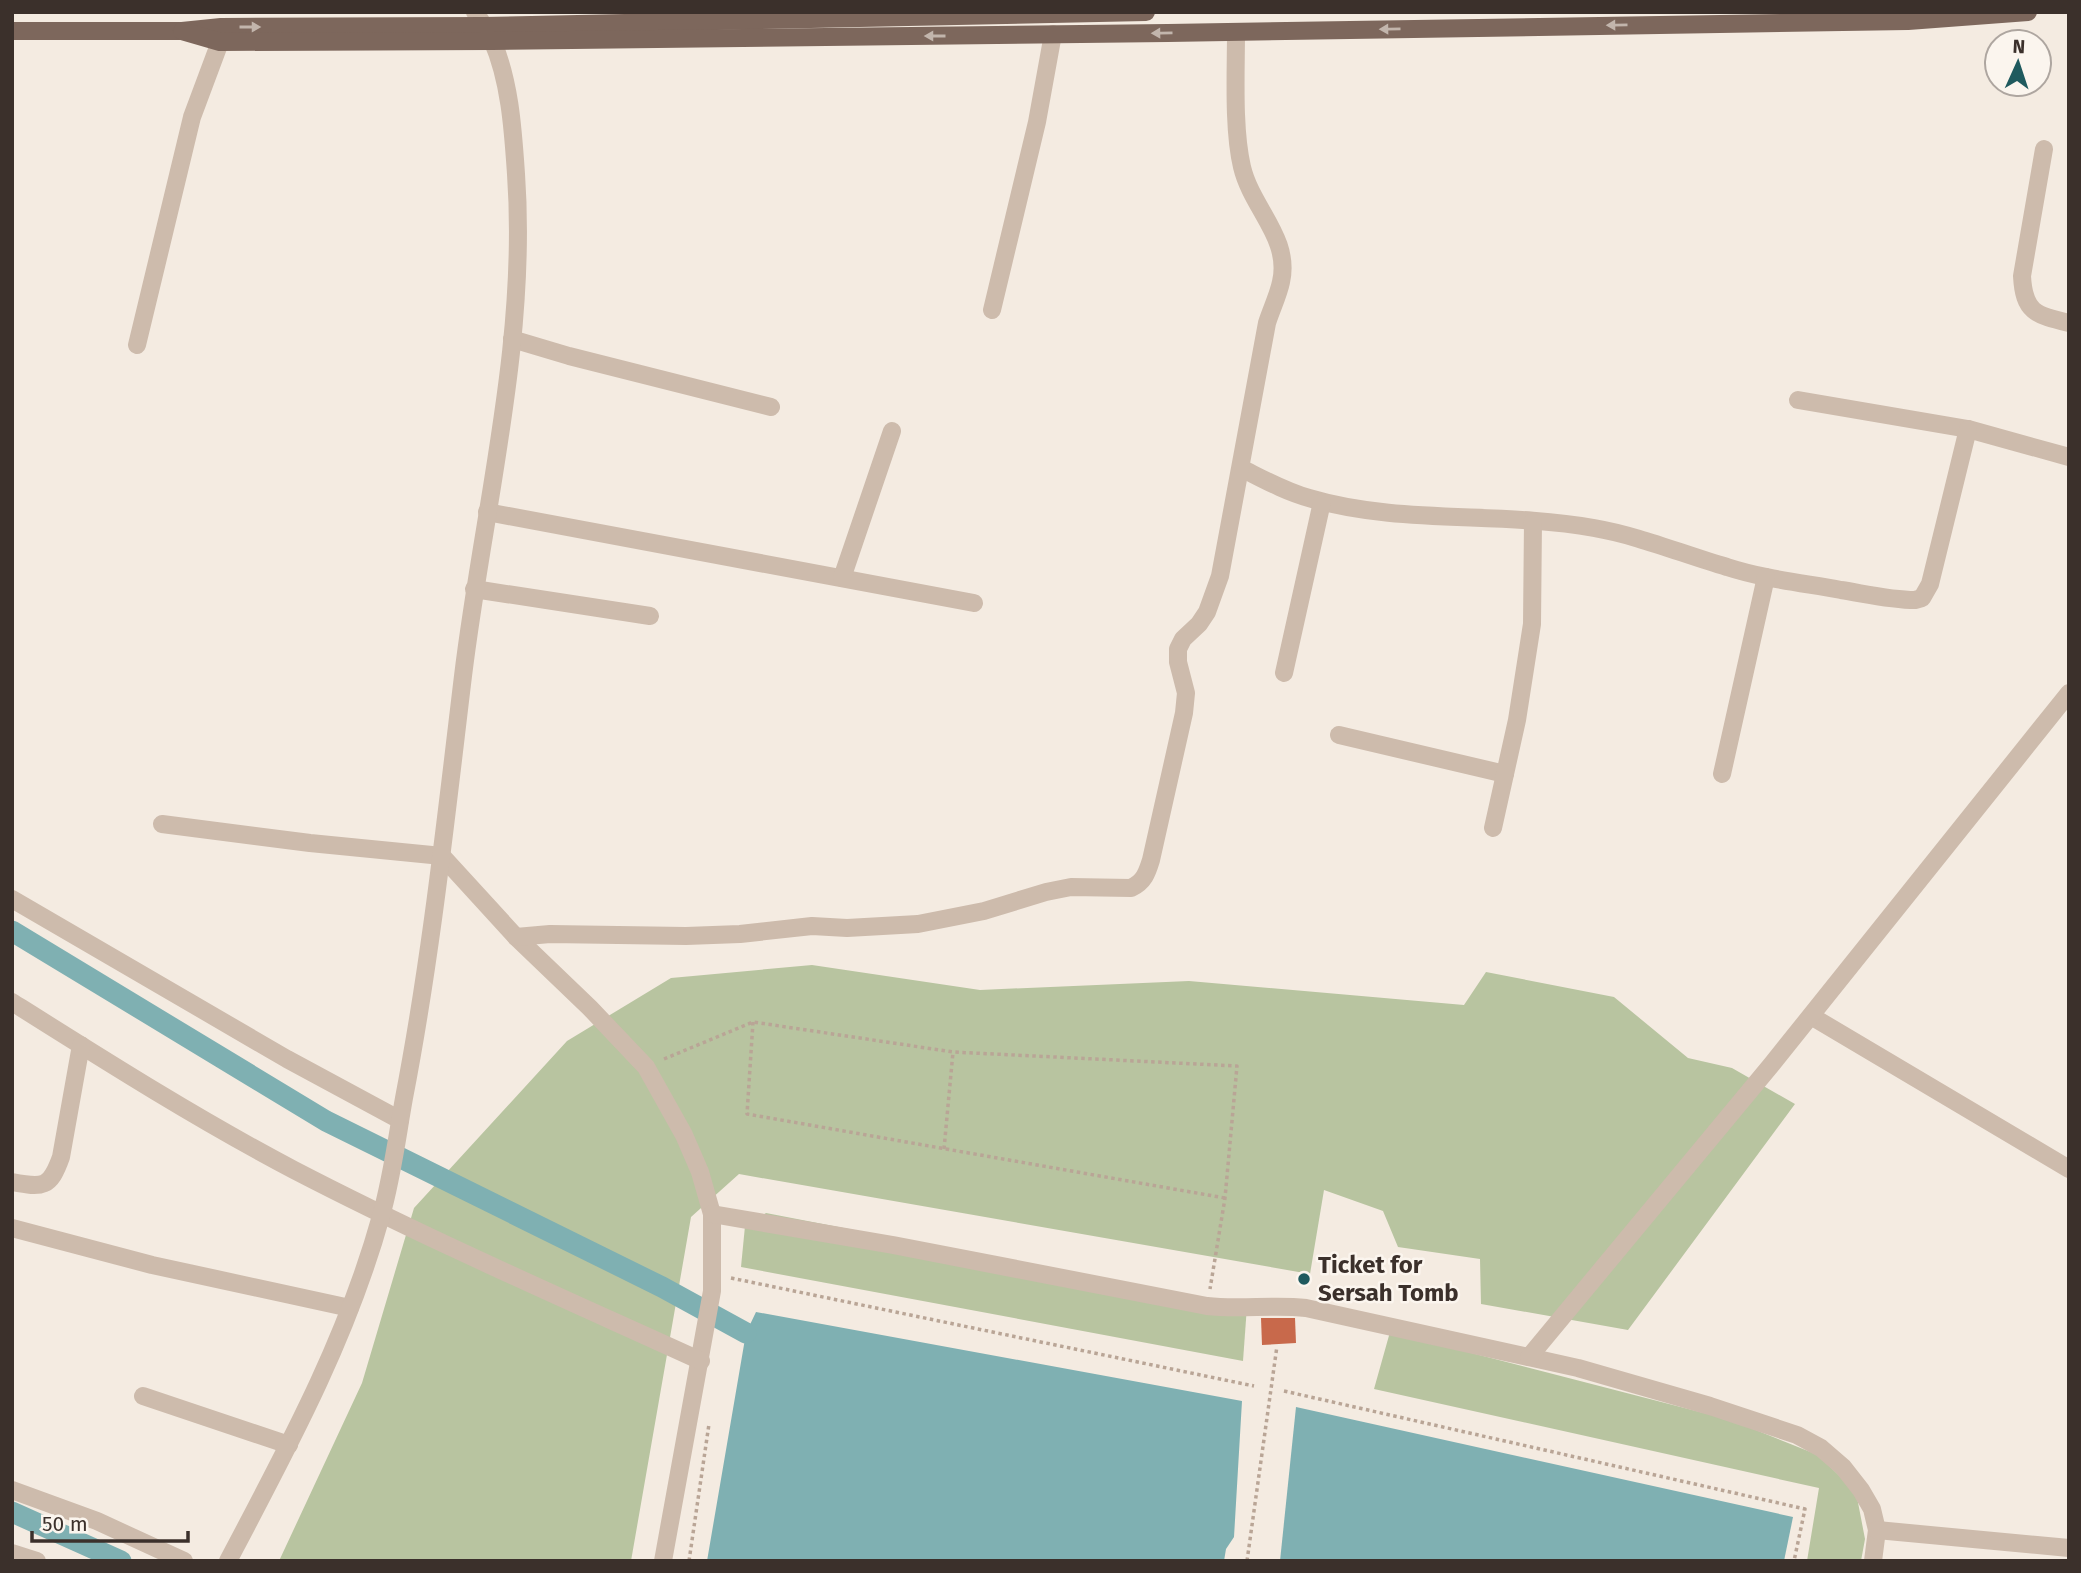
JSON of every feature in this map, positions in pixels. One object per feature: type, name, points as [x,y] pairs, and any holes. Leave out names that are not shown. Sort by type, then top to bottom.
[{"type":"main road","points":[[182,30],[220,41],[581,18],[1146,12]]},
{"type":"main road","points":[[12,31],[484,26],[557,38],[1053,34],[1908,21],[2028,12]]},
{"type":"street","points":[[228,1561],[331,1358],[350,1308],[382,1214],[420,1016],[474,589],[512,340],[518,278],[519,215],[509,107],[484,26]]},
{"type":"street","points":[[516,937],[550,934],[700,936],[812,926],[847,928],[918,925],[984,911],[1071,887],[1131,888],[1140,884],[1151,860],[1184,713],[1186,693],[1178,662],[1178,649],[1183,639],[1199,624],[1213,599],[1225,553],[1266,323],[1281,284],[1283,268],[1279,242],[1254,201],[1241,164],[1236,103],[1236,32]]},
{"type":"street","points":[[992,310],[1037,122],[1053,34]]},
{"type":"street","points":[[137,345],[192,117],[220,41]]},
{"type":"street","points":[[2044,149],[2022,276],[2023,296],[2031,310],[2069,323]]},
{"type":"street","points":[[512,340],[771,407]]},
{"type":"street","points":[[1798,400],[1968,429],[2069,457]]},
{"type":"street","points":[[1241,468],[1278,487],[1322,502],[1378,511],[1533,521],[1595,528],[1667,546],[1728,568],[1766,577],[1908,600],[1922,598],[1927,592],[1968,429]]},
{"type":"street","points":[[842,578],[892,431]]},
{"type":"street","points":[[1283,673],[1322,502]]},
{"type":"street","points":[[487,512],[974,603]]},
{"type":"street","points":[[1493,828],[1523,685],[1532,624],[1533,521]]},
{"type":"street","points":[[1722,774],[1766,577]]},
{"type":"street","points":[[474,589],[650,617]]},
{"type":"street","points":[[1529,1357],[1811,1016],[2069,693]]},
{"type":"street","points":[[1339,735],[1505,774]]},
{"type":"street","points":[[162,824],[442,856],[516,937],[590,1008],[646,1067],[684,1135],[700,1172],[712,1214],[721,1291],[704,1342],[663,1561]]},
{"type":"street","points":[[12,899],[399,1125]]},
{"type":"street","points":[[12,1002],[280,1162],[382,1214],[701,1362]]},
{"type":"street","points":[[1811,1016],[2069,1169]]},
{"type":"street","points":[[12,1182],[41,1186],[49,1182],[55,1172],[61,1157],[81,1045]]},
{"type":"street","points":[[712,1214],[856,1238],[1207,1306],[1240,1309],[1290,1306],[1306,1308],[1578,1368],[1710,1406],[1797,1435],[1821,1448],[1843,1467],[1872,1508],[1877,1530],[1873,1561]]},
{"type":"street","points":[[12,1228],[152,1265],[350,1308]]},
{"type":"street","points":[[143,1396],[289,1445]]},
{"type":"street","points":[[12,1490],[97,1521],[184,1561]]},
{"type":"street","points":[[1877,1530],[2069,1548]]},
{"type":"street","points":[[12,1553],[37,1561]]},
{"type":"path","points":[[646,1067],[753,1022],[953,1052],[1237,1066],[1226,1198],[1207,1306]]},
{"type":"path","points":[[753,1022],[747,1114],[1226,1198]]},
{"type":"path","points":[[944,1149],[953,1052]]},
{"type":"path","points":[[721,1291],[731,1278],[1254,1386]]},
{"type":"path","points":[[1247,1561],[1277,1346]]},
{"type":"path","points":[[1284,1391],[1805,1509],[1794,1561]]},
{"type":"path","points":[[689,1561],[711,1415]]},
{"type":"green space","points":[[812,965],[980,990],[1189,981],[1464,1005],[1486,972],[1614,997],[1688,1058],[1732,1068],[1795,1104],[1628,1330],[1481,1304],[1480,1259],[1398,1247],[1383,1211],[1324,1190],[1310,1274],[739,1174],[691,1217],[631,1561],[279,1561],[362,1383],[414,1208],[567,1041],[671,978]]},
{"type":"green space","points":[[766,1213],[1247,1306],[1243,1361],[741,1267],[745,1226]]},
{"type":"green space","points":[[1390,1332],[1731,1420],[1818,1455],[1856,1492],[1865,1539],[1861,1561],[1807,1561],[1819,1488],[1374,1389]]},
{"type":"water","points":[[756,1312],[1242,1401],[1234,1537],[1226,1549],[1224,1561],[707,1561],[746,1333]]},
{"type":"water","points":[[1296,1407],[1793,1517],[1784,1561],[1280,1561]]},
{"type":"building","points":[[1261,1318],[1295,1318],[1296,1343],[1262,1345]]},
{"type":"waterway","points":[[12,931],[326,1121],[662,1287],[746,1333]]},
{"type":"waterway","points":[[12,1512],[121,1561]]},
{"type":"place","name":"Ticket for Sersah Tomb","points":[[1304,1279]]}]
